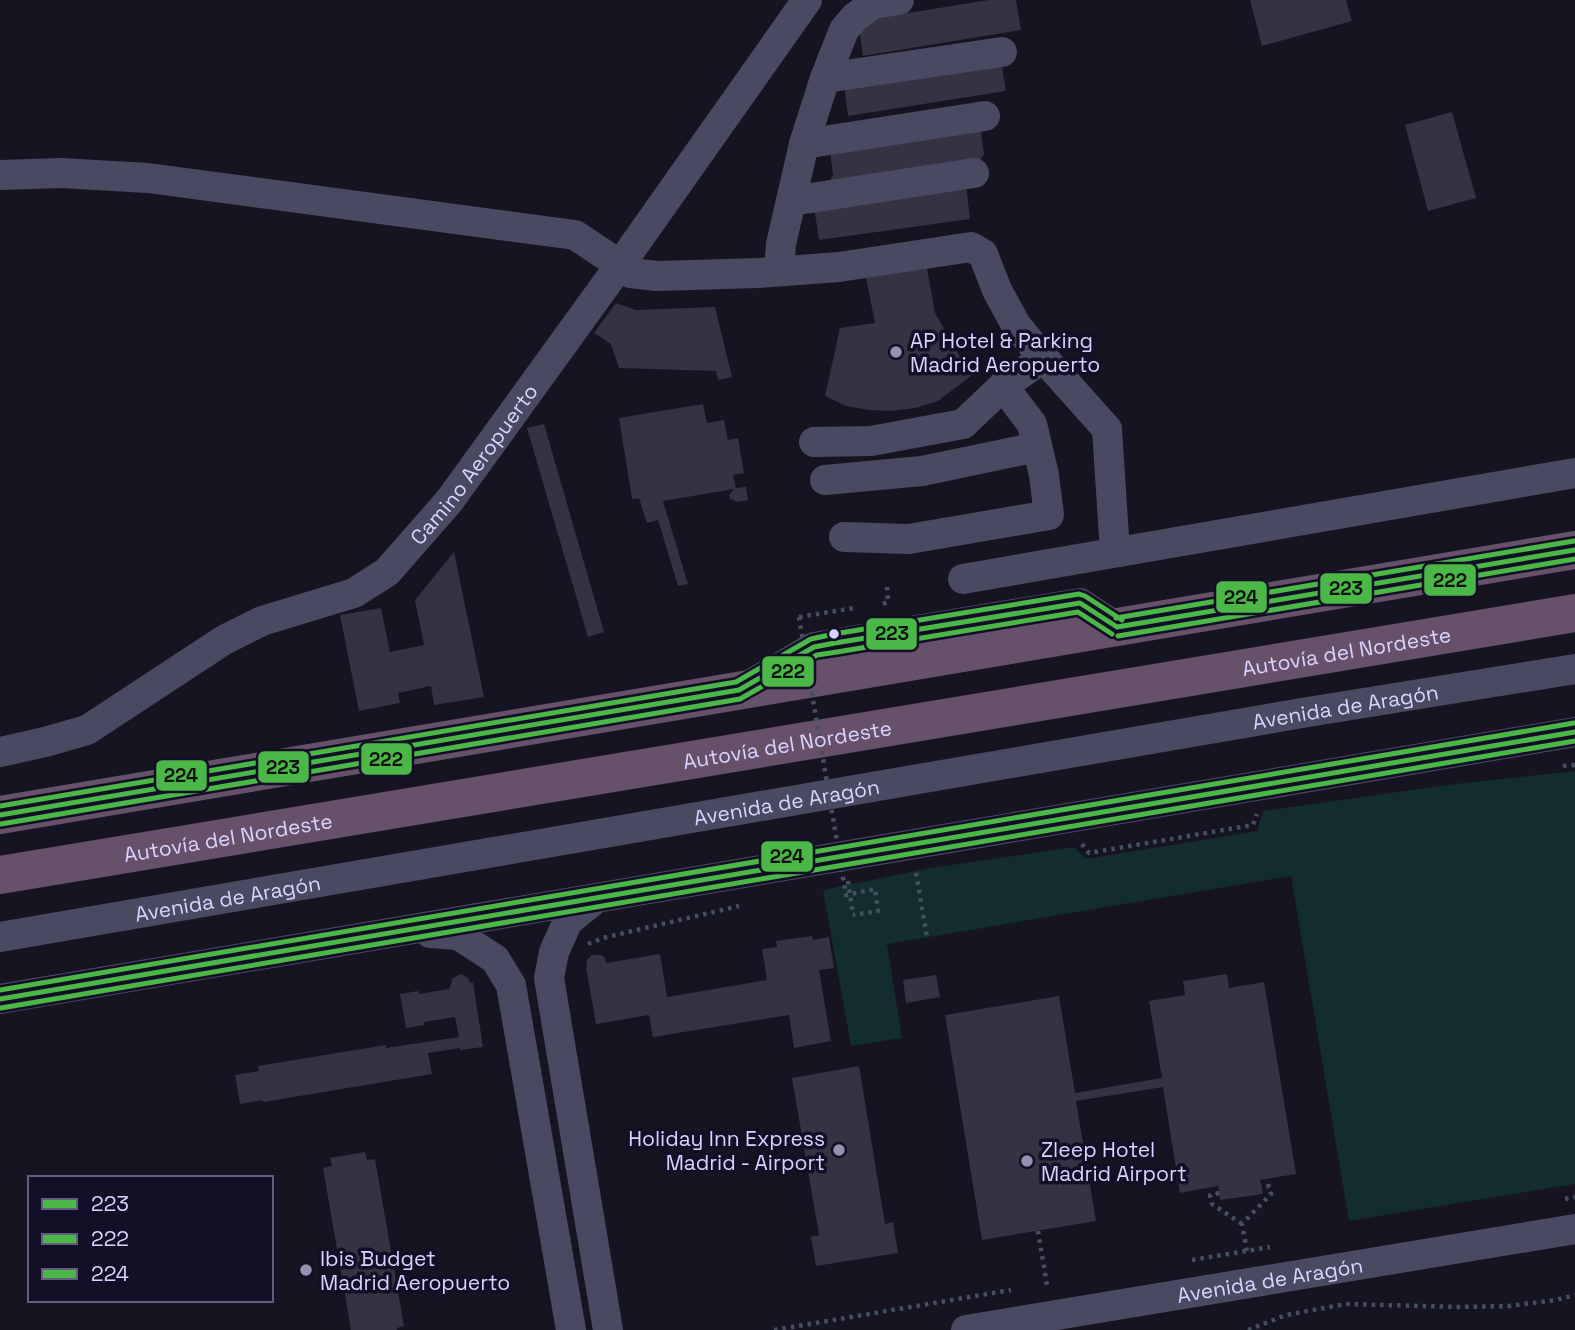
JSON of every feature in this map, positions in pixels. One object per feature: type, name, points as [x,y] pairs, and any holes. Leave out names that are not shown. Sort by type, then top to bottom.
[{"type":"highway","points":[[1288,598],[1575,534]]},
{"type":"highway","points":[[0,815],[1575,550]]},
{"type":"highway","name":"Autovía del Nordeste","points":[[0,875],[1575,612]]},
{"type":"street","name":"Camino Aeropuerto","points":[[0,752],[87,730],[223,640],[262,621],[354,593],[387,572],[450,500],[807,0]]},
{"type":"street","points":[[779,271],[780,244],[804,144],[844,30],[855,17],[873,4],[899,0]]},
{"type":"street","points":[[825,78],[1002,52]]},
{"type":"street","points":[[804,144],[985,116]]},
{"type":"street","points":[[0,175],[61,173],[148,178],[575,235],[630,273],[657,276],[839,267],[971,247],[982,254],[1016,325],[1107,429],[1115,552]]},
{"type":"street","points":[[791,201],[974,173]]},
{"type":"street","points":[[814,442],[871,441],[963,424],[1003,386],[1032,366],[1040,354]]},
{"type":"street","points":[[844,537],[909,539],[1049,514],[1044,475],[1032,424],[1003,386]]},
{"type":"street","points":[[825,480],[922,471],[1037,447]]},
{"type":"street","points":[[963,579],[1575,473]]},
{"type":"street","name":"Avenida de Aragón","points":[[0,937],[1575,668]]},
{"type":"street","points":[[0,999],[1575,733]]},
{"type":"street","points":[[596,899],[568,921],[554,952],[549,978],[608,1330]]},
{"type":"street","points":[[402,931],[458,935],[495,959],[511,985],[571,1330]]},
{"type":"street","name":"Avenida de Aragón","points":[[966,1330],[1575,1229]]},
{"type":"path","points":[[880,604],[888,603],[887,587]]},
{"type":"path","points":[[847,880],[853,915],[878,911],[875,889],[846,895],[799,617],[860,607]]},
{"type":"path","points":[[915,866],[927,937]]},
{"type":"path","points":[[1242,1224],[1271,1194],[1269,1186],[1261,1187]]},
{"type":"path","points":[[1219,1194],[1210,1195],[1212,1204],[1242,1224],[1247,1251]]},
{"type":"path","points":[[1038,1231],[1047,1285]]},
{"type":"path","points":[[1248,1330],[1286,1315],[1346,1304],[1510,1306],[1575,1295]]},
{"type":"green space","points":[[1575,771],[1575,1184],[1349,1221],[1291,876],[887,944],[902,1038],[851,1046],[823,890],[930,868],[1074,847],[1086,859],[1257,831],[1263,811],[1447,785]]},
{"type":"building","points":[[989,0],[1016,0],[1021,30],[863,56],[858,21]]},
{"type":"building","points":[[1250,0],[1346,0],[1352,21],[1262,46]]},
{"type":"building","points":[[1001,60],[1006,91],[848,116],[844,85]]},
{"type":"building","points":[[1452,112],[1476,198],[1428,211],[1405,125]]},
{"type":"building","points":[[980,124],[984,154],[966,185],[970,219],[819,240],[814,207],[833,175],[829,145]]},
{"type":"building","name":"AP Hotel & Parking Madrid Aeropuerto","points":[[927,268],[935,313],[971,376],[938,401],[915,408],[869,410],[846,406],[825,396],[840,328],[875,323],[866,277]]},
{"type":"building","points":[[616,303],[636,310],[715,307],[732,377],[718,380],[716,371],[619,368],[611,344],[594,333]]},
{"type":"building","points":[[703,404],[707,423],[724,420],[728,440],[738,438],[744,473],[733,475],[736,488],[746,487],[748,500],[738,502],[730,499],[729,495],[734,489],[663,501],[688,584],[678,586],[658,520],[647,523],[639,498],[632,499],[619,418]]},
{"type":"building","points":[[544,424],[604,632],[588,637],[527,428]]},
{"type":"building","points":[[454,552],[484,697],[434,705],[431,686],[398,693],[400,703],[359,711],[340,615],[381,608],[390,652],[424,645],[415,600]]},
{"type":"building","points":[[812,936],[813,940],[829,937],[834,968],[819,970],[831,1041],[794,1048],[789,1015],[653,1037],[649,1015],[596,1024],[586,967],[587,960],[592,955],[601,955],[606,963],[660,954],[667,997],[767,980],[762,949],[777,947],[776,941]]},
{"type":"building","points":[[461,974],[468,978],[470,983],[473,982],[483,1047],[428,1053],[432,1074],[240,1104],[235,1075],[259,1071],[258,1066],[386,1045],[386,1048],[459,1037],[455,1017],[406,1028],[400,994],[449,989],[453,978]]},
{"type":"building","points":[[1227,974],[1229,988],[1264,982],[1296,1174],[1260,1180],[1263,1194],[1220,1200],[1218,1186],[1180,1193],[1163,1087],[1076,1101],[1096,1221],[982,1240],[945,1015],[1059,996],[1075,1093],[1162,1078],[1149,1001],[1185,995],[1183,981]]},
{"type":"building","points":[[936,975],[940,997],[906,1003],[903,980]]},
{"type":"building","name":"Holiday Inn Express Madrid - Airport","points":[[859,1066],[885,1224],[893,1222],[898,1253],[816,1266],[811,1237],[819,1235],[792,1078]]},
{"type":"building","points":[[365,1152],[367,1160],[375,1159],[404,1326],[397,1330],[351,1330],[323,1168],[332,1166],[330,1158]]},
{"type":"transit line","name":"224","points":[[1116,618],[1574,541]]},
{"type":"transit line","name":"223","points":[[1117,627],[1575,550]]},
{"type":"transit line","name":"222","points":[[1118,636],[1575,559]]},
{"type":"transit line","name":"224","points":[[0,806],[736,682],[811,639],[834,634],[1079,594],[1122,620]]},
{"type":"transit line","name":"223","points":[[0,815],[739,690],[814,647],[835,643],[1080,603],[1117,627]]},
{"type":"transit line","name":"222","points":[[1,824],[740,699],[817,655],[1078,612],[1112,634]]},
{"type":"transit line","name":"224","points":[[0,990],[1574,723]]},
{"type":"transit line","name":"223","points":[[0,999],[1575,732]]},
{"type":"transit line","name":"222","points":[[1,1008],[1575,741]]},
{"type":"place","name":"AP Hotel & Parking Madrid Aeropuerto","points":[[896,352]]},
{"type":"place","name":"Holiday Inn Express Madrid - Airport","points":[[839,1150]]},
{"type":"place","name":"Zleep Hotel Madrid Airport","points":[[1027,1161]]},
{"type":"place","name":"Ibis Budget Madrid Aeropuerto","points":[[306,1270]]}]
